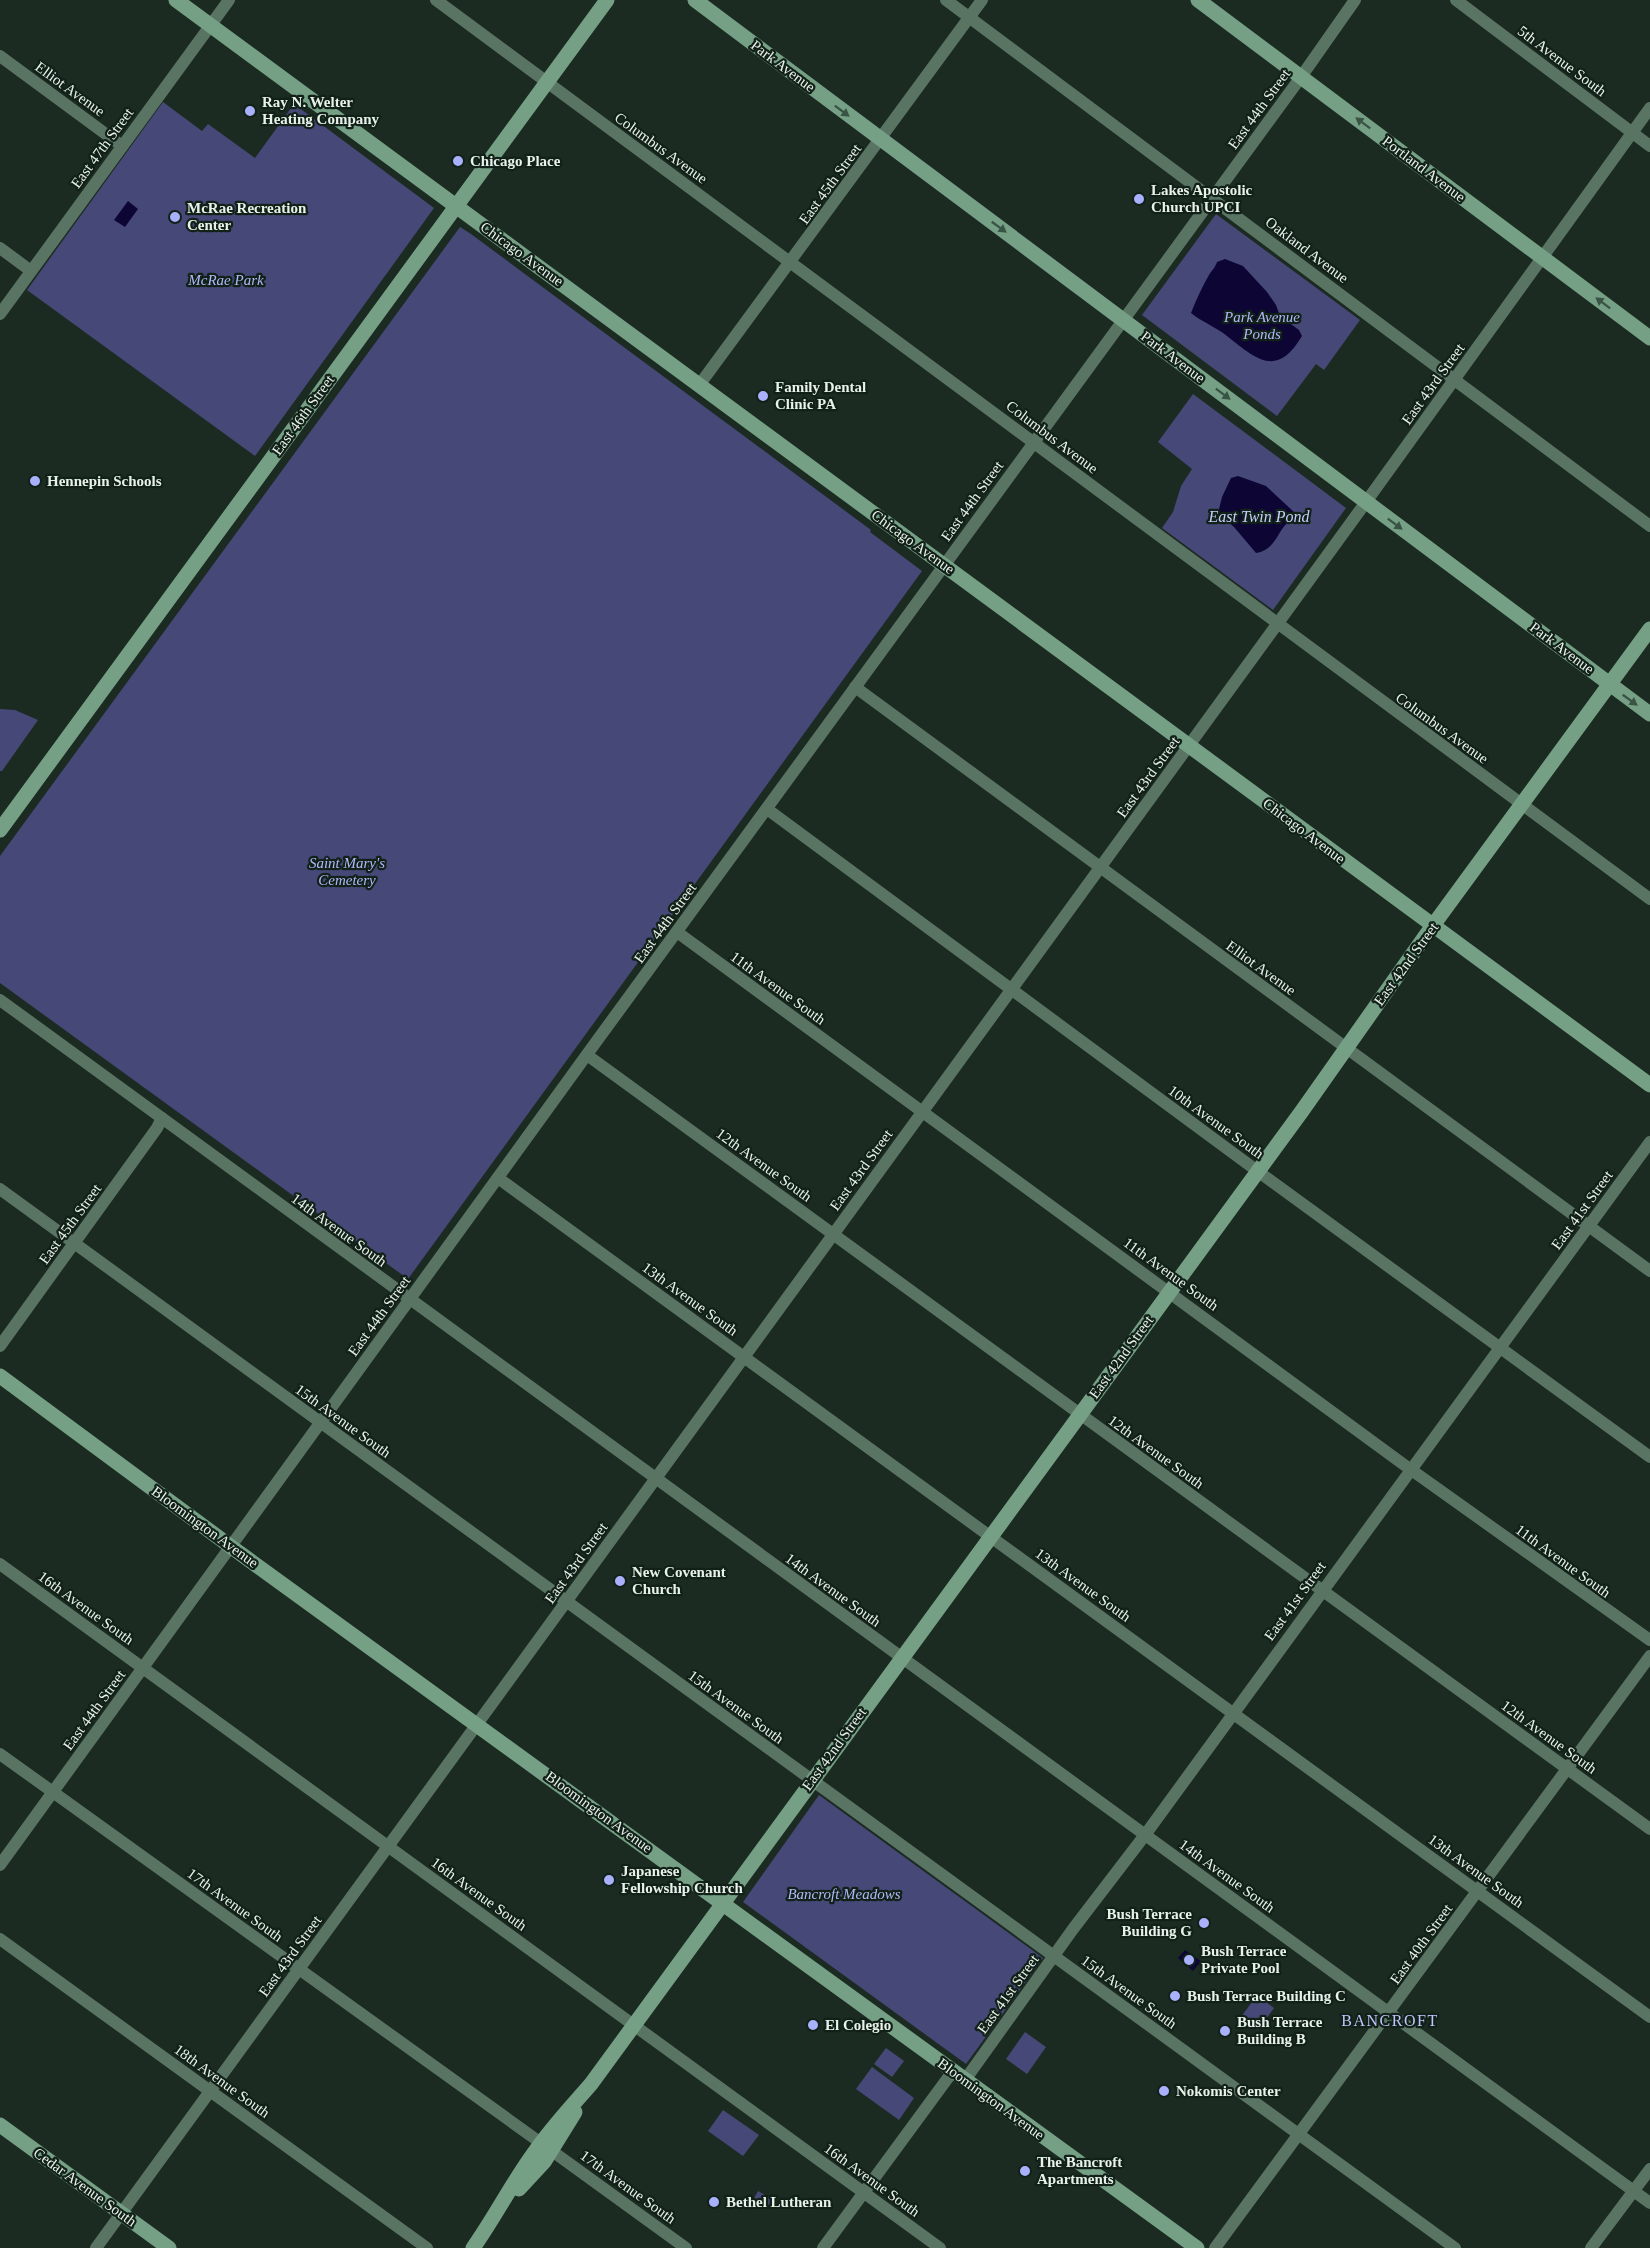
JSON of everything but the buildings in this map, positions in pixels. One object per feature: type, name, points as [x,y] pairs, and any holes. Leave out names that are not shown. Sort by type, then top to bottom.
[{"type":"street","name":"Chicago Avenue","points":[[176,0],[1650,1085]]},
{"type":"street","name":"East 47th Street","points":[[0,315],[229,0]]},
{"type":"street","name":"Columbus Avenue","points":[[436,0],[1650,899]]},
{"type":"street","name":"East 46th Street","points":[[3,821],[607,0]]},
{"type":"street","name":"Park Avenue","points":[[695,0],[1650,714]]},
{"type":"street","name":"Oakland Avenue","points":[[946,0],[1650,526]]},
{"type":"street","name":"East 45th Street","points":[[700,384],[982,0]]},
{"type":"street","name":"Portland Avenue","points":[[1198,0],[1650,338]]},
{"type":"street","name":"East 44th Street","points":[[0,1864],[1355,0]]},
{"type":"street","name":"5th Avenue South","points":[[1456,0],[1650,146]]},
{"type":"street","name":"Elliot Avenue","points":[[0,56],[122,146]]},
{"type":"street","name":"East 43rd Street","points":[[96,2248],[1455,380],[1650,108]]},
{"type":"street","points":[[0,248],[31,271]]},
{"type":"street","name":"East 42nd Street","points":[[473,2248],[498,2211],[544,2162],[547,2147],[634,2024],[1650,629]]},
{"type":"street","name":"Elliot Avenue","points":[[855,687],[1650,1271]]},
{"type":"street","name":"10th Avenue South","points":[[767,809],[1650,1457]]},
{"type":"street","name":"11th Avenue South","points":[[677,932],[1410,1469],[1649,1640]]},
{"type":"street","name":"14th Avenue South","points":[[0,1000],[1650,2203]]},
{"type":"street","name":"12th Avenue South","points":[[587,1055],[1650,1829]]},
{"type":"street","name":"East 45th Street","points":[[0,1346],[162,1118]]},
{"type":"street","name":"East 41st Street","points":[[823,2248],[864,2193],[1054,1957],[1650,1142]]},
{"type":"street","name":"13th Avenue South","points":[[498,1178],[1650,2017]]},
{"type":"street","name":"15th Avenue South","points":[[0,1189],[1455,2248]]},
{"type":"street","name":"Bloomington Avenue","points":[[0,1376],[230,1546],[1197,2248]]},
{"type":"street","name":"16th Avenue South","points":[[0,1564],[940,2248]]},
{"type":"street","name":"East 40th Street","points":[[1215,2248],[1390,2013],[1650,1656]]},
{"type":"street","name":"17th Avenue South","points":[[0,1754],[686,2248]]},
{"type":"street","name":"18th Avenue South","points":[[0,1939],[427,2248]]},
{"type":"street","name":"Cedar Avenue South","points":[[0,2125],[169,2248]]},
{"type":"street","points":[[1591,2248],[1650,2169]]},
{"type":"green space","name":"McRae Park","points":[[163,102],[202,131],[208,124],[255,158],[294,104],[434,208],[255,456],[27,290]]},
{"type":"green space","name":"Park Avenue Ponds","points":[[1216,214],[1360,320],[1324,370],[1316,364],[1277,416],[1142,315]]},
{"type":"green space","name":"Saint Mary's Cemetery","points":[[460,227],[871,530],[870,532],[922,571],[408,1279],[0,983],[0,856]]},
{"type":"green space","points":[[1193,394],[1346,508],[1273,610],[1162,528],[1173,512],[1181,486],[1192,469],[1158,442]]},
{"type":"green space","points":[[0,709],[15,710],[38,720],[2,771],[0,771]]},
{"type":"green space","name":"Bancroft Meadows","points":[[819,1795],[1043,1958],[966,2064],[743,1902]]},
{"type":"green space","points":[[1257,1995],[1274,2008],[1258,2030],[1241,2017]]},
{"type":"green space","points":[[1025,2032],[1046,2047],[1027,2074],[1006,2059]]},
{"type":"green space","points":[[886,2048],[904,2061],[892,2077],[874,2064]]},
{"type":"green space","points":[[872,2067],[914,2098],[899,2120],[856,2089]]},
{"type":"green space","points":[[723,2110],[759,2135],[743,2156],[708,2131]]},
{"type":"green space","points":[[758,2191],[772,2199],[767,2208],[753,2200]]},
{"type":"water","points":[[128,201],[138,209],[125,227],[114,220]]},
{"type":"water","points":[[1225,259],[1243,266],[1267,292],[1280,316],[1299,330],[1302,336],[1284,357],[1275,361],[1257,358],[1191,313],[1217,262]]},
{"type":"water","name":"East Twin Pond","points":[[1238,476],[1266,486],[1295,513],[1294,518],[1284,526],[1274,542],[1264,551],[1256,553],[1234,527],[1218,513],[1222,497],[1231,478]]},
{"type":"water","name":"Bush Terrace Private Pool","points":[[1185,1950],[1201,1961],[1193,1971],[1178,1958]]},
{"type":"place","name":"Ray N. Welter Heating Company","points":[[250,111]]},
{"type":"place","name":"Chicago Place","points":[[458,161]]},
{"type":"place","name":"Lakes Apostolic Church UPCI","points":[[1139,199]]},
{"type":"place","name":"McRae Recreation Center","points":[[175,217]]},
{"type":"place","name":"Family Dental Clinic PA","points":[[763,396]]},
{"type":"place","name":"Hennepin Schools","points":[[35,481]]},
{"type":"place","name":"New Covenant Church","points":[[620,1581]]},
{"type":"place","name":"Japanese Fellowship Church","points":[[609,1880]]},
{"type":"place","name":"Bush Terrace Building G","points":[[1204,1923]]},
{"type":"place","name":"Bush Terrace Private Pool","points":[[1189,1960]]},
{"type":"place","name":"Bush Terrace Building C","points":[[1175,1996]]},
{"type":"place","name":"El Colegio","points":[[813,2025]]},
{"type":"place","name":"Bush Terrace Building B","points":[[1225,2031]]},
{"type":"place","name":"Nokomis Center","points":[[1164,2091]]},
{"type":"place","name":"The Bancroft Apartments","points":[[1025,2171]]},
{"type":"place","name":"Bethel Lutheran","points":[[714,2202]]},
{"type":"district","name":"BANCROFT","points":[[1390,2020]]}]
